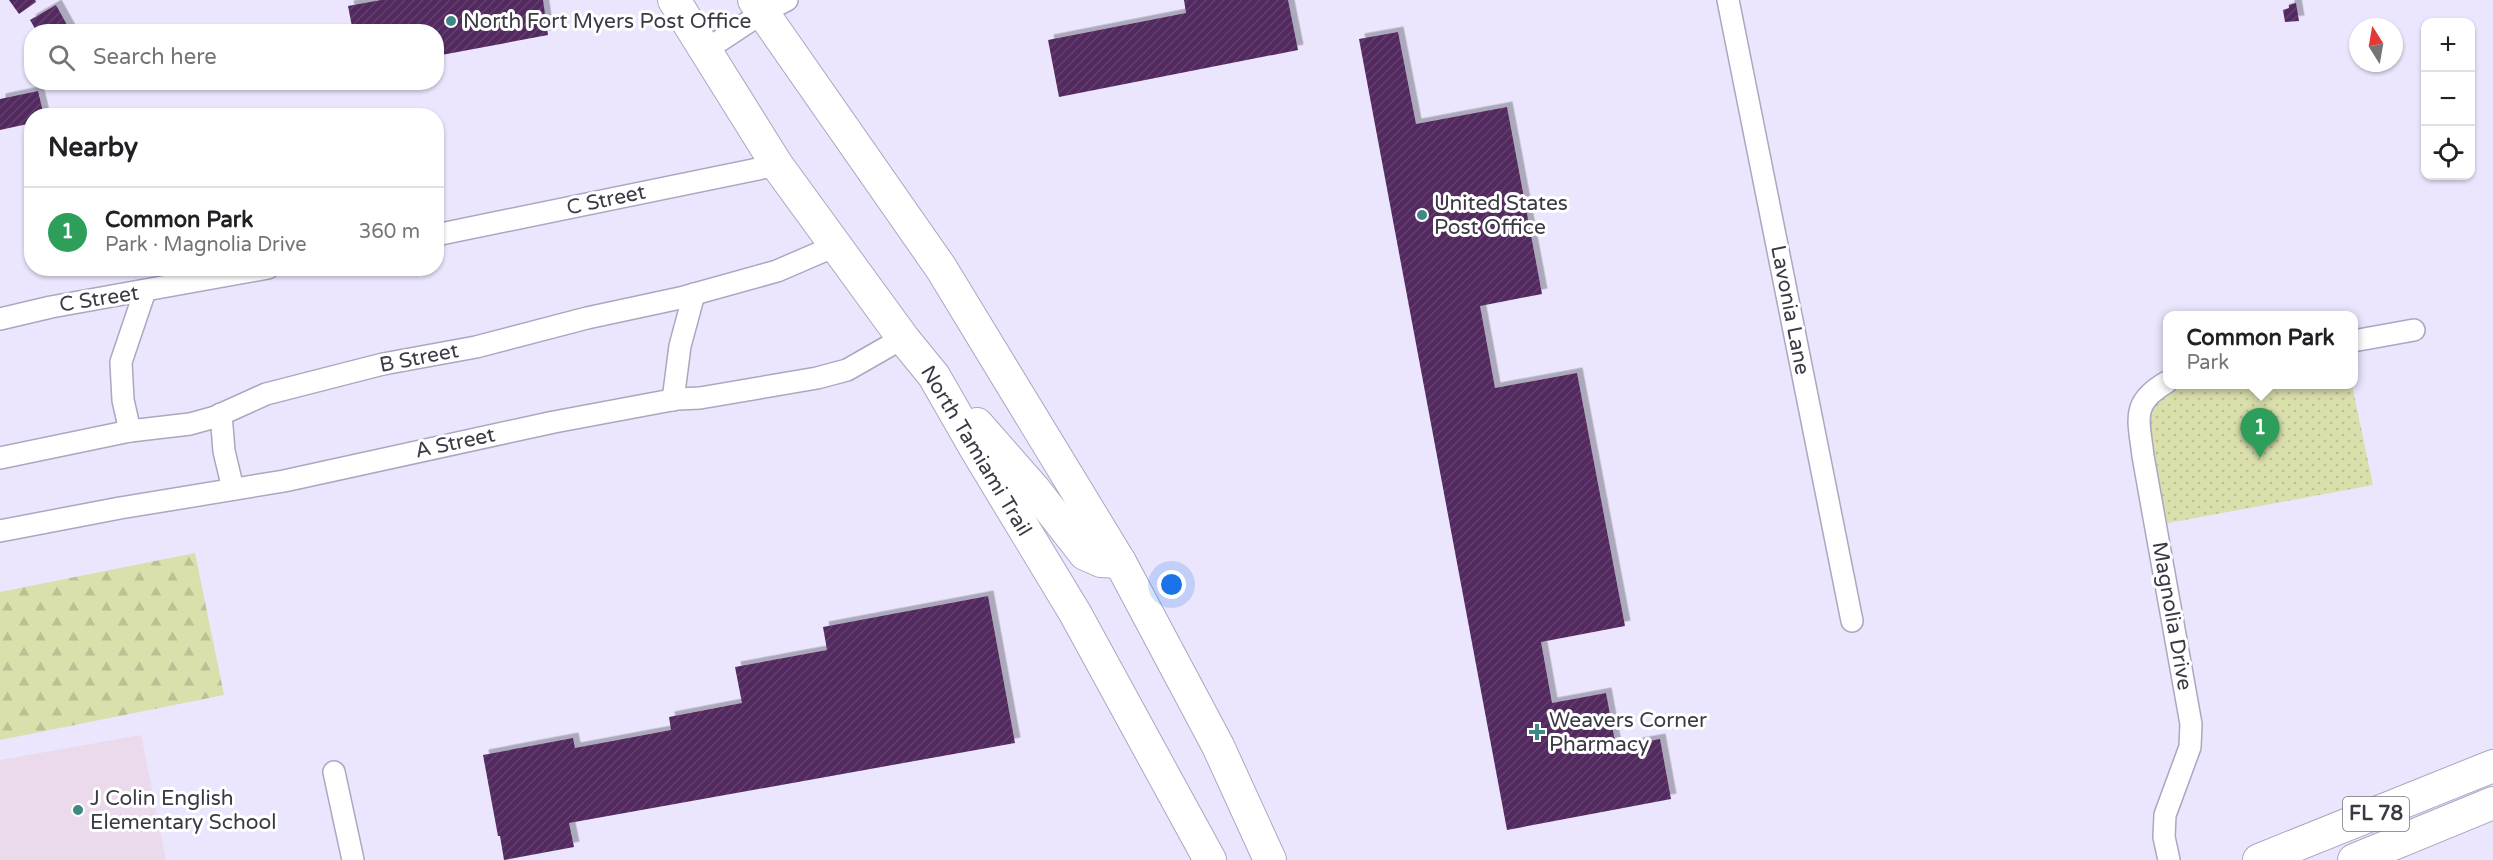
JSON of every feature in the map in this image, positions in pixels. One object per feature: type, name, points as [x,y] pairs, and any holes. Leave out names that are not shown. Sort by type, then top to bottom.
[{"type":"main road","name":"North Tamiami Trail","points":[[674,0],[777,165],[903,338],[934,376],[1076,613],[1210,860]]},
{"type":"main road","points":[[768,4],[941,268],[1120,562],[1218,746],[1270,860]]},
{"type":"main road","points":[[934,376],[1034,489],[1084,554],[1101,561],[1120,562]]},
{"type":"main road","points":[[1142,735],[1192,860]]},
{"type":"main road","name":"FL 78","points":[[2259,860],[2493,766]]},
{"type":"main road","points":[[2359,858],[2378,838],[2493,788]]},
{"type":"main road","name":"FL 78","points":[[2359,858],[2493,803]]},
{"type":"street","name":"Lavonia Lane","points":[[1728,0],[1852,621]]},
{"type":"street","points":[[706,50],[768,4]]},
{"type":"street","name":"C Street","points":[[444,233],[777,165]]},
{"type":"street","name":"B Street","points":[[0,458],[130,430],[190,424],[221,414],[266,394],[383,364],[476,347],[694,294],[777,271],[835,246]]},
{"type":"street","name":"C Street","points":[[0,319],[51,306],[225,276]]},
{"type":"street","points":[[130,430],[123,400],[121,362],[145,291]]},
{"type":"street","points":[[673,400],[680,346],[694,294]]},
{"type":"street","points":[[2358,340],[2414,330]]},
{"type":"street","name":"A Street","points":[[0,531],[120,507],[284,481],[554,422],[673,400],[817,378],[847,370],[903,338]]},
{"type":"street","name":"Magnolia Drive","points":[[2163,384],[2150,392],[2138,413],[2143,456],[2191,724],[2190,747],[2165,815],[2164,837],[2169,860]]},
{"type":"street","points":[[221,414],[224,451],[233,489]]},
{"type":"street","points":[[334,772],[352,860]]},
{"type":"shaded area","name":"J Colin English Elementary School","points":[[141,735],[166,860],[0,860],[0,760]]},
{"type":"green space","points":[[2171,389],[2353,389],[2373,485],[2163,524],[2147,419],[2158,396]]},
{"type":"green space","points":[[195,553],[224,695],[0,740],[0,592]]},
{"type":"building","points":[[9,0],[35,0],[36,2],[19,14]]},
{"type":"building","points":[[381,0],[543,0],[548,35],[444,54],[444,24],[351,24],[348,6]]},
{"type":"building","points":[[1184,0],[1288,0],[1298,50],[1059,97],[1048,40],[1186,13]]},
{"type":"building","points":[[2296,3],[2299,21],[2285,22],[2283,10]]},
{"type":"building","points":[[56,5],[67,24],[32,24],[30,20]]},
{"type":"building","points":[[1398,32],[1416,124],[1507,107],[1542,294],[1480,306],[1495,388],[1577,373],[1625,626],[1541,642],[1552,703],[1606,693],[1616,747],[1660,739],[1671,799],[1507,830],[1359,39]]},
{"type":"building","points":[[38,91],[42,108],[24,108],[24,125],[0,130],[0,99]]},
{"type":"building","points":[[988,596],[1015,743],[569,823],[574,847],[504,860],[483,755],[573,738],[575,748],[671,730],[669,717],[742,703],[735,667],[827,650],[823,627]]},
{"type":"place","name":"North Fort Myers Post Office","points":[[451,21]]},
{"type":"place","name":"United States Post Office","points":[[1422,215]]},
{"type":"place","name":"Common Park","points":[[2260,458]]},
{"type":"place","name":"Weavers Corner Pharmacy","points":[[1537,732]]},
{"type":"place","name":"J Colin English Elementary School","points":[[78,810]]}]
